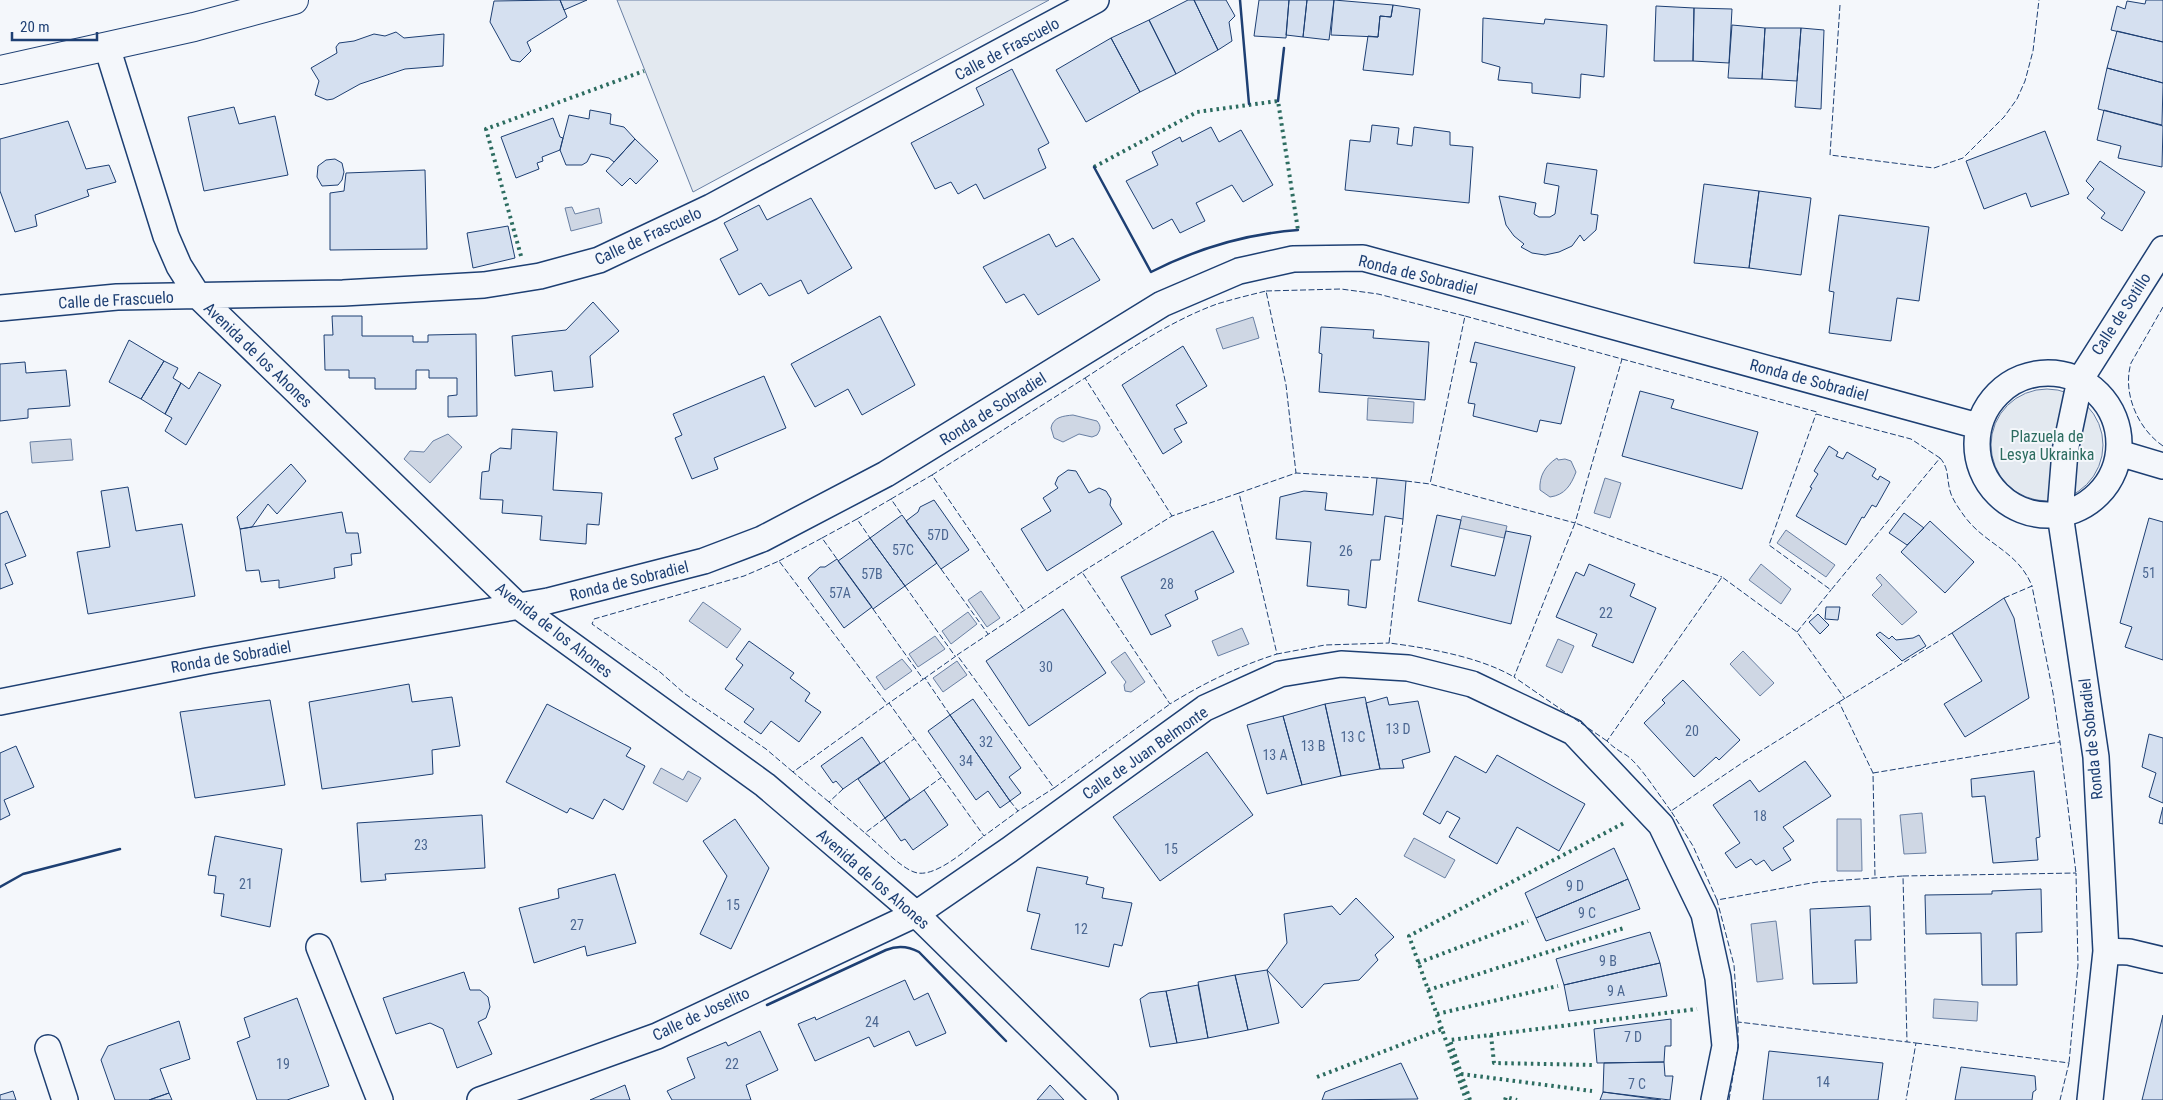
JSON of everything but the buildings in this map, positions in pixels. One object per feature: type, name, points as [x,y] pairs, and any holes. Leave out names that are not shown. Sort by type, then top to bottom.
[{"type":"street","points":[[0,70],[242,15],[294,0]]},
{"type":"street","name":"Calle de Frascuelo","points":[[0,308],[117,297],[343,293],[484,285],[540,276],[598,260],[711,207],[1096,0]]},
{"type":"street","name":"Avenida de los Ahones","points":[[107,47],[166,236],[179,266],[198,296],[518,606],[765,785],[916,914],[1105,1100]]},
{"type":"street","name":"Calle de Sotillo","points":[[2080,380],[2163,249]]},
{"type":"street","name":"Ronda de Sobradiel","points":[[0,702],[207,661],[594,591],[704,561],[762,539],[886,474],[1162,304],[1239,272],[1293,259],[1363,258],[1978,426]]},
{"type":"street","points":[[2038,373],[2059,373],[2080,380],[2098,392],[2111,410],[2118,431],[2119,453],[2113,475],[2100,493],[2082,507],[2060,514],[2037,514],[2014,508],[1995,493],[1982,473],[1976,450],[1978,426],[1991,401],[2000,391],[2018,379],[2038,373]]},
{"type":"street","name":"Ronda de Sobradiel","points":[[2080,380],[2065,451],[2060,514],[2096,757],[2106,951],[2090,1100]]},
{"type":"street","points":[[2119,453],[2163,466]]},
{"type":"street","name":"Calle de Juan Belmonte","points":[[916,914],[1009,850],[1204,708],[1280,674],[1341,664],[1408,668],[1472,684],[1573,732],[1661,825],[1704,914],[1718,978],[1725,1046],[1714,1100]]},
{"type":"street","name":"Calle de Joselito","points":[[480,1100],[657,1036],[916,914]]},
{"type":"street","points":[[319,946],[380,1100]]},
{"type":"street","points":[[2106,951],[2129,952],[2163,960]]},
{"type":"street","points":[[48,1048],[65,1100]]},
{"type":"green space","points":[[617,0],[1049,0],[693,192]]},
{"type":"green space","name":"Plazuela de Lesya Ukrainka","points":[[2047,389],[2068,393],[2086,406],[2099,424],[2103,445],[2099,466],[2086,484],[2068,497],[2047,501],[2026,497],[2008,484],[1995,466],[1991,445],[1995,424],[2008,406],[2026,393]]},
{"type":"shaded area","points":[[572,207],[575,214],[599,208],[602,223],[571,231],[565,208]]},
{"type":"shaded area","points":[[1253,317],[1259,338],[1223,349],[1216,329]]},
{"type":"shaded area","points":[[1368,398],[1414,402],[1413,423],[1367,420]]},
{"type":"shaded area","points":[[1073,415],[1097,421],[1100,428],[1097,435],[1092,437],[1079,434],[1063,442],[1054,438],[1051,428],[1054,421]]},
{"type":"shaded area","points":[[448,434],[462,447],[430,483],[404,459],[410,451],[424,452],[433,441]]},
{"type":"shaded area","points":[[71,439],[73,460],[32,463],[30,442]]},
{"type":"shaded area","points":[[1557,458],[1558,460],[1565,459],[1571,461],[1576,472],[1564,492],[1550,497],[1540,490],[1541,480],[1546,468]]},
{"type":"shaded area","points":[[1605,478],[1621,483],[1610,518],[1594,513]]},
{"type":"shaded area","points":[[1462,516],[1507,526],[1504,538],[1459,528]]},
{"type":"shaded area","points":[[1786,530],[1835,565],[1826,577],[1777,543]]},
{"type":"shaded area","points":[[1761,564],[1791,589],[1781,604],[1749,580]]},
{"type":"shaded area","points":[[1880,574],[1917,612],[1902,625],[1872,595],[1882,585],[1876,578]]},
{"type":"shaded area","points":[[981,591],[1000,618],[987,627],[968,600]]},
{"type":"shaded area","points":[[703,602],[741,629],[727,648],[689,621]]},
{"type":"shaded area","points":[[968,612],[977,624],[951,644],[942,631]]},
{"type":"shaded area","points":[[1242,628],[1249,644],[1218,656],[1212,641]]},
{"type":"shaded area","points":[[935,636],[945,649],[918,667],[909,654]]},
{"type":"shaded area","points":[[1558,639],[1574,646],[1562,673],[1546,666]]},
{"type":"shaded area","points":[[1743,651],[1774,683],[1760,696],[1730,664]]},
{"type":"shaded area","points":[[1125,652],[1145,682],[1131,692],[1125,691],[1124,685],[1126,682],[1111,662]]},
{"type":"shaded area","points":[[902,659],[912,671],[885,690],[876,677]]},
{"type":"shaded area","points":[[957,661],[967,675],[943,692],[933,678]]},
{"type":"shaded area","points":[[661,768],[683,780],[688,771],[701,778],[687,802],[653,783]]},
{"type":"shaded area","points":[[1922,813],[1926,853],[1904,854],[1900,815]]},
{"type":"shaded area","points":[[1837,819],[1861,819],[1862,871],[1837,871]]},
{"type":"shaded area","points":[[1414,838],[1455,860],[1445,878],[1404,856]]},
{"type":"shaded area","points":[[1776,921],[1783,979],[1757,982],[1751,924]]},
{"type":"shaded area","points":[[1934,999],[1978,1002],[1977,1021],[1933,1018]]},
{"type":"hedge","points":[[521,256],[486,129],[644,71]]},
{"type":"hedge","points":[[1094,167],[1197,112],[1278,101],[1298,230]]},
{"type":"hedge","points":[[1442,1029],[1409,936],[1626,822]]},
{"type":"hedge","points":[[1418,963],[1528,921]]},
{"type":"hedge","points":[[1428,990],[1624,928]]},
{"type":"hedge","points":[[1437,1014],[1558,986]]},
{"type":"hedge","points":[[1470,1100],[1450,1040],[1697,1009]]},
{"type":"hedge","points":[[1317,1077],[1442,1029],[1466,1100]]},
{"type":"hedge","points":[[1491,1035],[1494,1063],[1595,1065]]},
{"type":"hedge","points":[[1461,1074],[1592,1091]]},
{"type":"hedge","points":[[1505,1100],[1506,1097],[1517,1100]]},
{"type":"fence","points":[[1840,5],[1830,155],[1934,168],[1963,158],[2004,117],[2017,99],[2025,81],[2033,51],[2039,0]]},
{"type":"fence","points":[[1266,291],[1341,289],[1378,294],[1465,316],[1430,484]]},
{"type":"fence","points":[[1085,378],[1149,337],[1182,319],[1217,304],[1266,291],[1286,385],[1296,473]]},
{"type":"fence","points":[[2163,307],[2131,363],[2129,374],[2129,386],[2134,409],[2146,430],[2163,446]]},
{"type":"fence","points":[[1406,481],[1430,484],[1575,523],[1622,359],[1465,316]]},
{"type":"fence","points":[[1622,359],[1817,412]]},
{"type":"fence","points":[[932,475],[1085,378],[1172,516]]},
{"type":"fence","points":[[1816,414],[1911,439],[1940,458],[1831,590],[1769,545],[1816,414]]},
{"type":"fence","points":[[1940,458],[1947,471],[1952,497],[1957,506],[1973,527],[2019,564],[2032,586]]},
{"type":"fence","points":[[1377,478],[1296,473],[1239,493],[1277,654],[1325,645],[1389,643]]},
{"type":"fence","points":[[891,499],[932,475],[1024,610]]},
{"type":"fence","points":[[1239,493],[1172,516],[1082,572],[1170,704],[1222,676],[1277,654]]},
{"type":"fence","points":[[857,519],[891,499],[902,515]]},
{"type":"fence","points":[[822,538],[857,519],[870,538]]},
{"type":"fence","points":[[1403,519],[1389,643],[1470,659],[1514,677]]},
{"type":"fence","points":[[1607,741],[1514,677],[1575,523],[1722,577]]},
{"type":"fence","points":[[779,561],[822,538],[837,559]]},
{"type":"fence","points":[[793,772],[766,749],[685,694],[660,672],[592,624],[594,619],[744,576],[779,561],[887,704]]},
{"type":"fence","points":[[941,569],[988,634]]},
{"type":"fence","points":[[1082,572],[957,655],[1054,788],[1170,704]]},
{"type":"fence","points":[[1671,811],[1637,765],[1607,741],[1722,577],[1797,632],[1845,699]]},
{"type":"fence","points":[[905,586],[955,656]]},
{"type":"fence","points":[[2004,598],[2032,586],[2053,693],[2060,742]]},
{"type":"fence","points":[[1797,632],[1831,590]]},
{"type":"fence","points":[[873,609],[923,679]]},
{"type":"fence","points":[[1839,702],[1952,633]]},
{"type":"fence","points":[[950,715],[925,678],[956,656]]},
{"type":"fence","points":[[925,678],[889,703],[984,836],[1018,811]]},
{"type":"fence","points":[[1717,900],[1693,846],[1671,811],[1745,761],[1839,702],[1873,773],[1875,877]]},
{"type":"fence","points":[[829,802],[793,772],[889,703]]},
{"type":"fence","points":[[884,761],[914,739]]},
{"type":"fence","points":[[1873,773],[2060,742],[2076,873]]},
{"type":"fence","points":[[924,790],[942,777]]},
{"type":"fence","points":[[1010,801],[1018,811],[1054,788]]},
{"type":"fence","points":[[843,789],[829,802],[865,833]]},
{"type":"fence","points":[[885,818],[865,833],[895,860],[914,872],[922,873],[941,867],[984,836]]},
{"type":"fence","points":[[1903,876],[2076,873],[2078,965],[2069,1063]]},
{"type":"fence","points":[[1738,1022],[1734,965],[1717,900],[1817,882],[1903,876],[1907,1042]]},
{"type":"fence","points":[[1729,1100],[1738,1046],[1738,1022],[1916,1043],[1906,1100]]},
{"type":"fence","points":[[1916,1043],[2069,1063],[2060,1100]]},
{"type":"wall","points":[[1240,0],[1249,104]]},
{"type":"wall","points":[[1278,101],[1284,48]]},
{"type":"wall","points":[[1094,167],[1151,272],[1204,249],[1259,235],[1298,230]]},
{"type":"wall","points":[[0,887],[23,874],[120,849]]},
{"type":"wall","points":[[767,1005],[886,950],[895,947],[907,947],[919,952],[1006,1041]]}]
